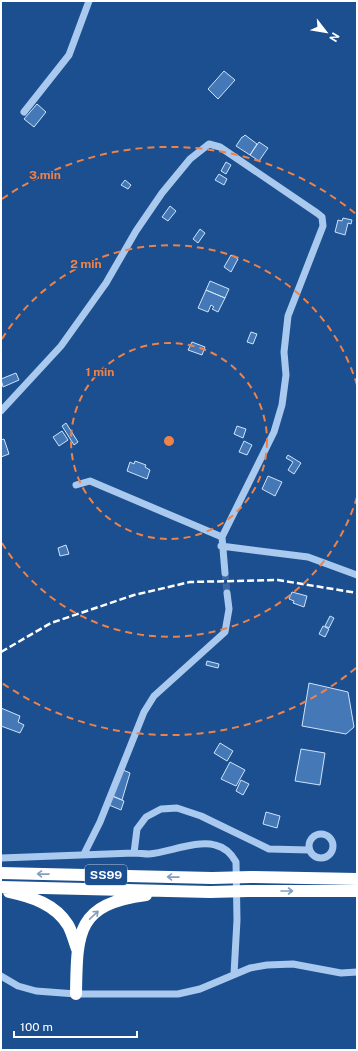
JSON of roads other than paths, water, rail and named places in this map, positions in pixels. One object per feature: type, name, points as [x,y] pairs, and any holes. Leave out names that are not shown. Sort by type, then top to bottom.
[{"type":"highway","name":"SS99","points":[[1,873],[212,878],[251,877],[357,879]]},
{"type":"highway","name":"SS99","points":[[1,887],[184,890],[210,892],[357,891]]},
{"type":"highway","points":[[1,890],[31,897],[55,909],[68,926],[77,949]]},
{"type":"highway","points":[[76,994],[77,949],[82,929],[90,918],[103,906],[131,897],[184,890]]},
{"type":"street","points":[[24,112],[69,55],[89,1]]},
{"type":"street","points":[[1,411],[61,346],[106,283],[136,231],[162,193],[190,160],[209,144],[220,147],[317,213],[322,217],[322,226],[288,316],[284,352],[286,375],[282,405],[276,425],[222,537],[225,573]]},
{"type":"street","points":[[76,485],[90,481],[222,537]]},
{"type":"street","points":[[222,546],[308,557],[357,575]]},
{"type":"street","points":[[84,854],[100,822],[144,712],[154,696],[224,632],[229,609],[227,593]]},
{"type":"street","points":[[134,853],[137,829],[146,817],[161,809],[177,808],[201,816],[269,849],[309,850]]},
{"type":"street","points":[[1,858],[84,854],[149,854],[197,845],[213,844],[224,848],[233,856],[236,862],[237,906],[234,974]]},
{"type":"street","points":[[1,976],[18,986],[36,991],[76,994],[178,994],[200,989],[250,968],[267,965],[293,964],[341,973],[357,972]]},
{"type":"tunnel","points":[[225,573],[227,593]]},
{"type":"railway","points":[[1,652],[51,623],[134,595],[190,582],[278,580],[357,593]]}]
